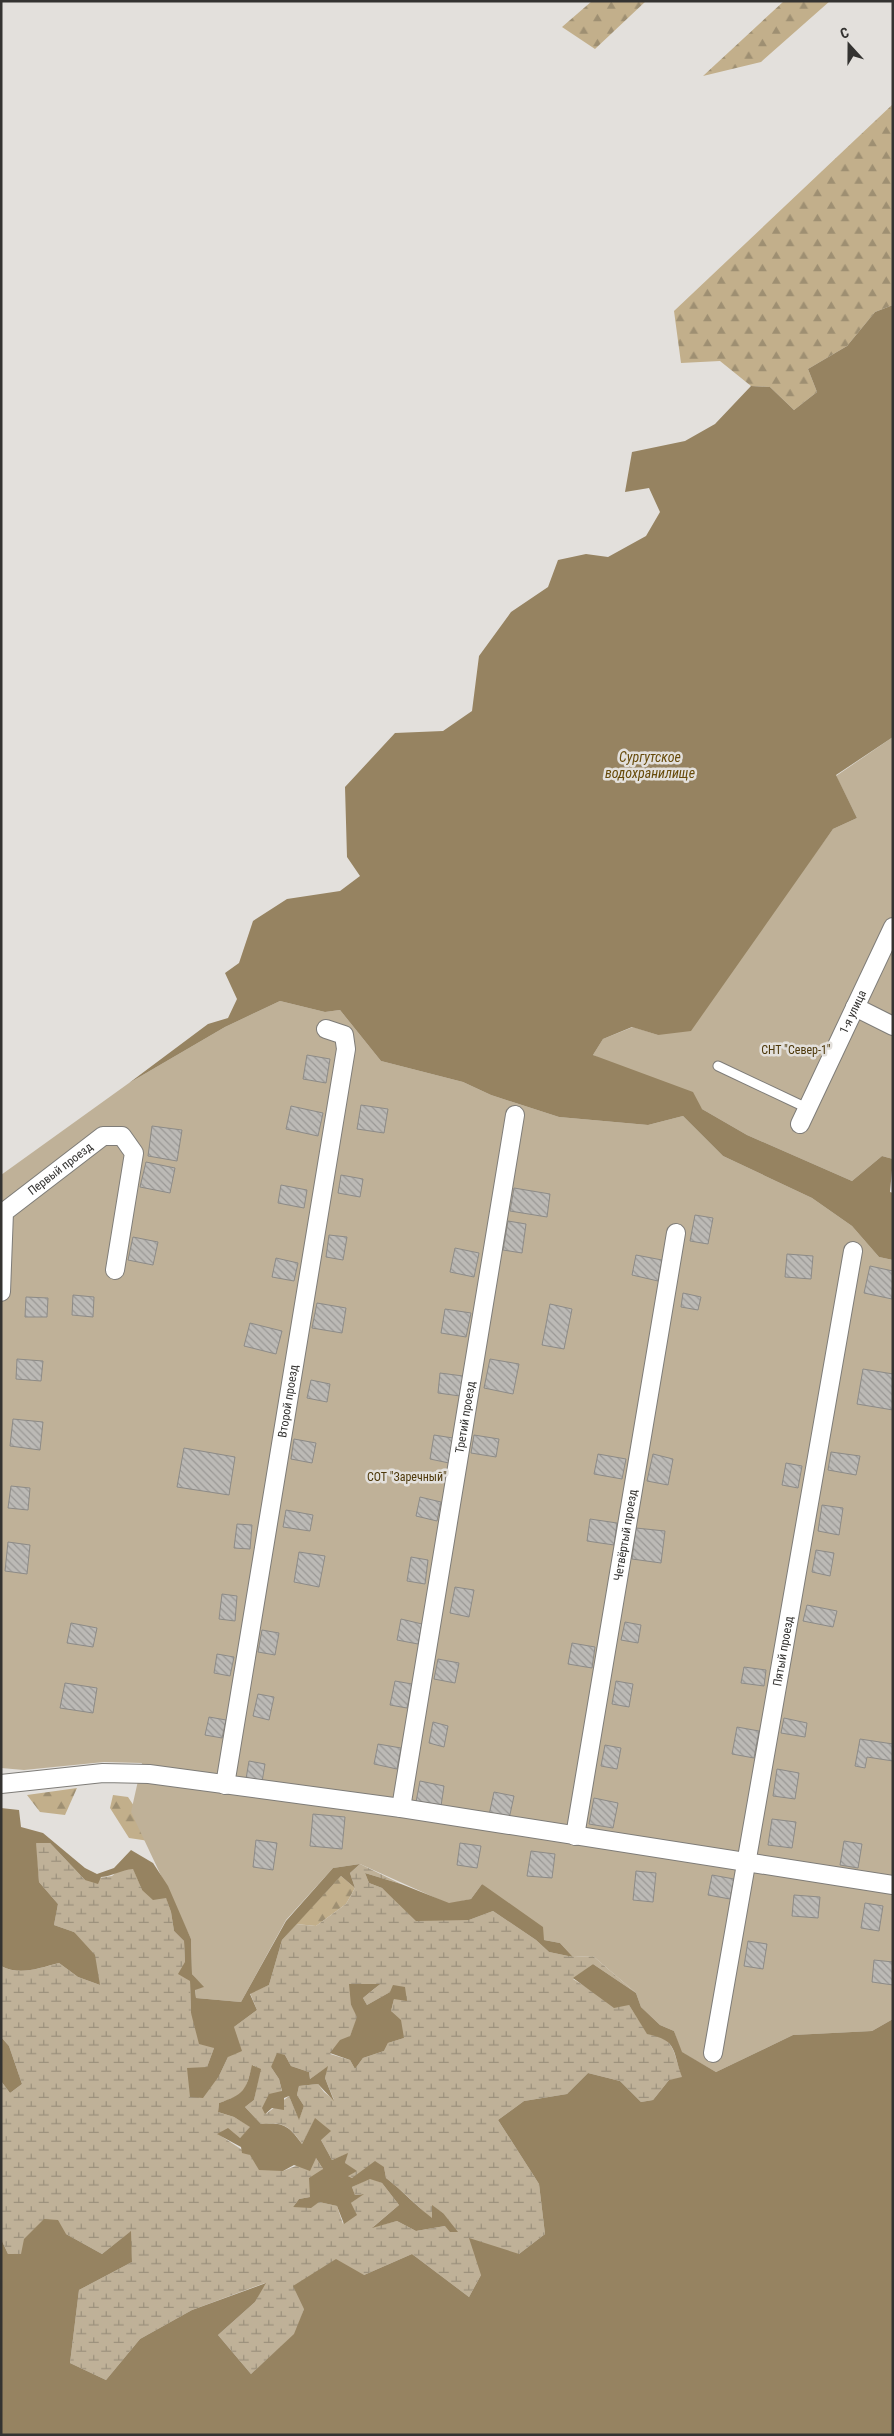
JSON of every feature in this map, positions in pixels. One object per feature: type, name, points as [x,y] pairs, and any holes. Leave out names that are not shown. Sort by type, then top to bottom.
[{"type":"street","name":"1-я улица","points":[[803,1116],[893,927]]},
{"type":"street","points":[[855,1007],[893,1026]]},
{"type":"street","name":"Второй проезд","points":[[225,1786],[346,1049],[344,1035],[326,1029]]},
{"type":"street","name":"Третий проезд","points":[[401,1808],[515,1116]]},
{"type":"street","name":"Первый проезд","points":[[1,1292],[4,1212],[104,1136],[122,1136],[134,1153],[115,1270]]},
{"type":"street","name":"Четвёртый проезд","points":[[576,1836],[676,1234]]},
{"type":"street","name":"Пятый проезд","points":[[713,2053],[853,1251]]},
{"type":"street","points":[[1,1784],[104,1772],[149,1774],[225,1786],[401,1808],[893,1885]]},
{"type":"lane","points":[[718,1066],[803,1116]]},
{"type":"green space","points":[[592,1],[646,1],[595,49],[562,27]]},
{"type":"green space","points":[[784,1],[830,1],[761,62],[703,76]]},
{"type":"green space","points":[[893,104],[893,305],[875,312],[847,346],[808,369],[817,392],[794,410],[770,387],[751,386],[720,361],[681,363],[674,311]]},
{"type":"green space","name":"СНТ \"Север-1\"","points":[[893,737],[893,1159],[882,1156],[852,1181],[747,1135],[702,1109],[593,1055],[603,1039],[633,1027],[658,1035],[796,880],[833,829],[857,818],[836,776]]},
{"type":"green space","name":"СОТ \"Заречный\"","points":[[280,1001],[325,1012],[340,1010],[381,1061],[463,1082],[491,1095],[559,1117],[648,1125],[683,1116],[723,1156],[812,1198],[852,1226],[879,1257],[893,1260],[893,2019],[872,2031],[793,2035],[716,2072],[681,2052],[674,2031],[660,2025],[641,2007],[636,1993],[593,1956],[573,1957],[560,1943],[544,1940],[482,1884],[471,1899],[449,1904],[360,1864],[333,1868],[286,1920],[241,2002],[196,1998],[195,1989],[203,1987],[192,1974],[191,1939],[131,1812],[142,1763],[104,1762],[24,1770],[1,1768],[1,1175],[129,1083],[225,1027]]},
{"type":"green space","points":[[77,1788],[65,1815],[40,1812],[27,1795]]},
{"type":"green space","points":[[113,1795],[128,1797],[140,1815],[168,1886],[149,1841],[129,1838],[110,1808]]},
{"type":"green space","points":[[35,1843],[50,1843],[85,1880],[112,1876],[119,1870],[133,1868],[142,1890],[166,1897],[174,1931],[184,1941],[185,1962],[190,1981],[191,2013],[214,2048],[207,2067],[219,2076],[228,2057],[234,2027],[257,2010],[250,1993],[269,1985],[282,1940],[296,1924],[316,1926],[346,1904],[355,1888],[350,1873],[360,1864],[401,1884],[365,1873],[369,1883],[382,1888],[393,1898],[469,1920],[493,1911],[536,1940],[549,1952],[573,1957],[593,1956],[636,1993],[593,1964],[573,1979],[594,1992],[629,2005],[647,2033],[664,2040],[672,2048],[683,2078],[669,2080],[653,2100],[641,2102],[620,2081],[588,2073],[567,2094],[524,2101],[498,2120],[539,2184],[545,2234],[519,2254],[481,2275],[469,2297],[412,2254],[364,2275],[304,2309],[295,2334],[251,2374],[218,2335],[255,2302],[265,2283],[192,2310],[140,2339],[106,2380],[70,2363],[79,2290],[132,2262],[130,2232],[102,2254],[66,2234],[21,2254],[8,2254],[1,2239],[1,2081],[10,2093],[22,2084],[9,2046],[1,2037],[1,1966],[22,1971],[59,1963],[78,1977],[100,1985],[74,1932],[54,1925],[58,1904],[39,1882]],"holes":[[[379,1985],[363,1998],[367,2005],[390,1992],[394,1999],[391,2011],[404,2038],[388,2043],[384,2051],[363,2058],[355,2069],[350,2060],[330,2054],[350,2036],[358,2017],[351,2005]],[[285,2055],[291,2066],[309,2072],[310,2079],[327,2067],[325,2078],[334,2100],[318,2084],[299,2086],[297,2095],[304,2106],[299,2119],[289,2096],[266,2114],[282,2092],[279,2079],[271,2067]],[[253,2065],[260,2070],[254,2100],[245,2107],[261,2124],[275,2123],[285,2126],[294,2133],[302,2144],[315,2119],[321,2140],[332,2160],[347,2154],[345,2163],[348,2176],[352,2178],[384,2167],[386,2178],[432,2219],[432,2206],[443,2213],[445,2226],[416,2231],[397,2221],[373,2227],[399,2205],[382,2183],[370,2178],[352,2187],[355,2195],[363,2194],[351,2203],[343,2224],[337,2206],[319,2202],[293,2207],[299,2199],[310,2197],[323,2169],[316,2158],[283,2171],[250,2155],[218,2134],[240,2138],[251,2127],[234,2117],[218,2112],[219,2103],[236,2097],[246,2086]]]},
{"type":"green space","points":[[341,1876],[355,1888],[346,1904],[316,1926],[296,1924]]},
{"type":"water","name":"Сургутское водохранилище","points":[[893,305],[893,737],[836,775],[857,818],[833,829],[691,1031],[658,1035],[632,1027],[603,1039],[593,1055],[693,1092],[702,1109],[747,1135],[852,1181],[882,1156],[893,1159],[890,1192],[893,1193],[893,1260],[879,1257],[852,1226],[812,1198],[723,1156],[683,1116],[648,1125],[559,1117],[491,1095],[463,1082],[381,1061],[340,1010],[325,1012],[280,1001],[225,1027],[129,1083],[208,1024],[228,1018],[237,999],[225,973],[239,963],[253,921],[287,899],[340,891],[360,876],[347,857],[345,787],[395,733],[443,731],[472,711],[479,656],[511,612],[548,587],[558,560],[586,554],[608,557],[646,536],[660,512],[649,488],[625,492],[632,452],[685,441],[715,424],[751,386],[770,387],[794,410],[817,392],[808,369],[847,346],[875,312]]},
{"type":"water","points":[[1,1808],[19,1810],[21,1827],[43,1833],[85,1868],[97,1874],[114,1868],[131,1850],[153,1863],[168,1886],[191,1939],[192,1974],[204,1987],[195,1990],[196,1998],[241,2002],[286,1921],[333,1868],[360,1864],[350,1873],[355,1888],[341,1876],[282,1940],[269,1985],[250,1994],[257,2010],[234,2027],[242,2051],[228,2057],[219,2076],[203,2098],[190,2097],[187,2068],[207,2067],[214,2048],[199,2044],[191,2013],[190,1981],[178,1974],[185,1962],[184,1941],[174,1931],[171,1912],[166,1898],[153,1900],[142,1890],[133,1869],[101,1877],[98,1884],[85,1880],[50,1843],[36,1843],[39,1882],[58,1904],[54,1925],[74,1932],[95,1955],[100,1985],[78,1977],[59,1963],[22,1971],[1,1966]]},
{"type":"water","points":[[365,1873],[401,1884],[449,1903],[471,1899],[482,1884],[543,1927],[544,1940],[560,1943],[573,1957],[549,1952],[536,1940],[493,1911],[469,1920],[416,1921],[382,1888],[369,1883]]},
{"type":"water","points":[[593,1964],[636,1993],[641,2007],[660,2025],[674,2031],[682,2052],[716,2072],[793,2035],[872,2031],[893,2019],[893,2435],[1,2435],[1,2239],[8,2254],[21,2254],[24,2239],[44,2219],[58,2220],[66,2234],[102,2254],[131,2231],[132,2262],[79,2290],[70,2363],[106,2380],[140,2339],[192,2310],[266,2283],[255,2302],[218,2335],[251,2374],[294,2334],[304,2309],[293,2286],[336,2259],[364,2275],[412,2254],[469,2297],[481,2275],[469,2238],[519,2254],[545,2234],[539,2184],[498,2120],[524,2101],[567,2094],[588,2073],[620,2081],[641,2102],[653,2100],[669,2080],[682,2077],[673,2048],[665,2040],[647,2034],[629,2005],[614,2008],[573,1978]]},
{"type":"water","points":[[349,1984],[380,1984],[363,1998],[367,2005],[390,1992],[393,1985],[405,1987],[407,2001],[394,1999],[391,2011],[401,2020],[404,2038],[388,2043],[384,2051],[363,2058],[355,2069],[350,2060],[330,2053],[340,2040],[350,2036],[357,2017],[351,2005]]},
{"type":"water","points":[[1,2037],[9,2046],[22,2084],[10,2093],[1,2081]]},
{"type":"water","points":[[277,2053],[285,2055],[291,2066],[309,2072],[310,2079],[328,2066],[325,2078],[334,2101],[318,2084],[299,2086],[297,2095],[304,2106],[299,2120],[289,2096],[284,2098],[284,2110],[272,2108],[265,2114],[262,2108],[269,2094],[282,2091],[279,2079],[271,2067]]},
{"type":"water","points":[[252,2065],[261,2069],[254,2100],[245,2107],[261,2124],[285,2126],[302,2144],[315,2118],[331,2131],[321,2140],[332,2160],[348,2153],[345,2163],[357,2171],[348,2176],[352,2178],[375,2161],[384,2167],[386,2178],[426,2213],[432,2218],[432,2205],[443,2213],[458,2232],[450,2232],[445,2226],[416,2231],[397,2221],[372,2228],[399,2205],[382,2183],[370,2179],[352,2187],[355,2195],[364,2194],[351,2203],[357,2215],[344,2224],[337,2206],[319,2202],[311,2208],[293,2207],[299,2199],[310,2197],[309,2178],[323,2169],[316,2158],[310,2171],[294,2165],[283,2171],[259,2170],[250,2155],[242,2153],[241,2147],[217,2134],[228,2128],[240,2138],[250,2127],[234,2117],[218,2112],[219,2103],[239,2094],[246,2086]]},
{"type":"building","points":[[307,1055],[330,1059],[326,1083],[303,1079]]},
{"type":"building","points":[[361,1105],[388,1109],[384,1133],[357,1129]]},
{"type":"building","points":[[291,1106],[323,1113],[318,1136],[286,1129]]},
{"type":"building","points":[[152,1126],[182,1130],[177,1161],[148,1156]]},
{"type":"building","points":[[146,1162],[175,1168],[170,1193],[140,1187]]},
{"type":"building","points":[[341,1175],[363,1179],[360,1197],[338,1193]]},
{"type":"building","points":[[281,1185],[307,1190],[304,1208],[278,1203]]},
{"type":"building","points":[[514,1188],[550,1194],[547,1217],[510,1211]]},
{"type":"building","points":[[695,1215],[713,1218],[708,1244],[690,1241]]},
{"type":"building","points":[[508,1221],[526,1224],[522,1253],[503,1250]]},
{"type":"building","points":[[329,1235],[347,1237],[343,1260],[326,1257]]},
{"type":"building","points":[[133,1237],[158,1242],[153,1265],[128,1260]]},
{"type":"building","points":[[455,1248],[479,1253],[474,1277],[450,1272]]},
{"type":"building","points":[[787,1254],[813,1256],[811,1279],[785,1277]]},
{"type":"building","points":[[636,1255],[662,1260],[658,1281],[632,1275]]},
{"type":"building","points":[[276,1258],[298,1263],[294,1281],[272,1277]]},
{"type":"building","points":[[870,1266],[893,1271],[892,1299],[864,1293]]},
{"type":"building","points":[[683,1293],[701,1297],[698,1310],[681,1307]]},
{"type":"building","points":[[73,1295],[94,1297],[93,1317],[72,1315]]},
{"type":"building","points":[[26,1297],[48,1298],[47,1317],[25,1317]]},
{"type":"building","points":[[317,1303],[346,1308],[342,1333],[312,1328]]},
{"type":"building","points":[[550,1304],[572,1309],[564,1349],[542,1345]]},
{"type":"building","points":[[445,1309],[471,1313],[466,1337],[441,1333]]},
{"type":"building","points":[[250,1323],[282,1331],[276,1354],[244,1346]]},
{"type":"building","points":[[17,1359],[43,1361],[41,1381],[16,1379]]},
{"type":"building","points":[[490,1359],[519,1364],[513,1394],[484,1388]]},
{"type":"building","points":[[863,1369],[893,1374],[893,1410],[857,1404]]},
{"type":"building","points":[[440,1373],[463,1376],[460,1396],[438,1393]]},
{"type":"building","points":[[311,1380],[330,1384],[327,1402],[307,1398]]},
{"type":"building","points":[[13,1419],[43,1422],[40,1450],[10,1446]]},
{"type":"building","points":[[434,1435],[453,1438],[449,1463],[430,1459]]},
{"type":"building","points":[[474,1435],[499,1439],[496,1457],[471,1453]]},
{"type":"building","points":[[294,1439],[316,1443],[312,1463],[291,1459]]},
{"type":"building","points":[[184,1448],[235,1457],[229,1495],[177,1487]]},
{"type":"building","points":[[831,1452],[860,1456],[856,1475],[828,1470]]},
{"type":"building","points":[[598,1454],[626,1459],[622,1479],[594,1474]]},
{"type":"building","points":[[653,1454],[673,1459],[668,1485],[647,1481]]},
{"type":"building","points":[[786,1463],[802,1466],[798,1488],[782,1485]]},
{"type":"building","points":[[11,1486],[30,1488],[28,1510],[8,1508]]},
{"type":"building","points":[[420,1497],[441,1502],[437,1521],[416,1516]]},
{"type":"building","points":[[822,1505],[843,1508],[839,1535],[818,1531]]},
{"type":"building","points":[[286,1510],[313,1515],[310,1531],[283,1527]]},
{"type":"building","points":[[590,1519],[617,1523],[614,1545],[587,1541]]},
{"type":"building","points":[[237,1524],[252,1525],[250,1549],[234,1548]]},
{"type":"building","points":[[636,1528],[665,1531],[661,1563],[632,1559]]},
{"type":"building","points":[[8,1542],[30,1545],[27,1574],[5,1571]]},
{"type":"building","points":[[816,1550],[834,1553],[830,1576],[812,1572]]},
{"type":"building","points":[[299,1552],[325,1556],[319,1587],[294,1582]]},
{"type":"building","points":[[411,1557],[428,1560],[425,1584],[407,1581]]},
{"type":"building","points":[[455,1587],[474,1590],[469,1617],[450,1613]]},
{"type":"building","points":[[222,1594],[237,1596],[235,1621],[219,1619]]},
{"type":"building","points":[[807,1605],[837,1611],[833,1627],[803,1621]]},
{"type":"building","points":[[401,1619],[422,1624],[418,1644],[397,1640]]},
{"type":"building","points":[[625,1622],[641,1625],[638,1643],[621,1640]]},
{"type":"building","points":[[71,1623],[97,1628],[93,1647],[67,1643]]},
{"type":"building","points":[[262,1630],[279,1633],[275,1655],[258,1652]]},
{"type":"building","points":[[572,1643],[595,1647],[592,1668],[568,1664]]},
{"type":"building","points":[[217,1654],[234,1657],[230,1676],[214,1673]]},
{"type":"building","points":[[438,1659],[459,1663],[455,1683],[434,1679]]},
{"type":"building","points":[[744,1667],[766,1670],[764,1686],[741,1683]]},
{"type":"building","points":[[395,1681],[412,1684],[407,1708],[390,1705]]},
{"type":"building","points":[[616,1681],[633,1684],[629,1707],[612,1704]]},
{"type":"building","points":[[65,1683],[97,1688],[93,1713],[60,1708]]},
{"type":"building","points":[[258,1694],[274,1697],[269,1720],[253,1716]]},
{"type":"building","points":[[209,1717],[226,1720],[222,1738],[205,1735]]},
{"type":"building","points":[[784,1718],[807,1723],[805,1737],[781,1733]]},
{"type":"building","points":[[433,1722],[448,1726],[444,1747],[429,1743]]},
{"type":"building","points":[[737,1727],[759,1731],[754,1758],[732,1754]]},
{"type":"building","points":[[860,1739],[893,1744],[893,1761],[867,1757],[865,1768],[855,1766]]},
{"type":"building","points":[[378,1744],[401,1748],[397,1769],[374,1764]]},
{"type":"building","points":[[605,1745],[621,1748],[617,1769],[601,1766]]},
{"type":"building","points":[[249,1761],[265,1764],[262,1782],[246,1779]]},
{"type":"building","points":[[777,1769],[799,1773],[795,1799],[773,1796]]},
{"type":"building","points":[[420,1781],[444,1786],[441,1806],[416,1802]]},
{"type":"building","points":[[494,1792],[514,1796],[509,1819],[489,1815]]},
{"type":"building","points":[[594,1798],[618,1803],[613,1828],[589,1824]]},
{"type":"building","points":[[313,1814],[345,1817],[342,1849],[310,1846]]},
{"type":"building","points":[[772,1819],[796,1822],[792,1848],[768,1845]]},
{"type":"building","points":[[256,1840],[277,1843],[273,1870],[253,1867]]},
{"type":"building","points":[[844,1841],[862,1844],[858,1868],[840,1865]]},
{"type":"building","points":[[460,1843],[481,1846],[477,1868],[457,1865]]},
{"type":"building","points":[[531,1851],[555,1854],[552,1878],[527,1876]]},
{"type":"building","points":[[636,1871],[656,1873],[653,1902],[633,1900]]},
{"type":"building","points":[[712,1875],[734,1879],[730,1899],[708,1895]]},
{"type":"building","points":[[794,1895],[820,1897],[818,1918],[792,1916]]},
{"type":"building","points":[[865,1903],[883,1906],[879,1931],[861,1928]]},
{"type":"building","points":[[748,1941],[767,1944],[763,1969],[744,1966]]},
{"type":"building","points":[[874,1960],[893,1962],[893,1985],[872,1982]]}]
